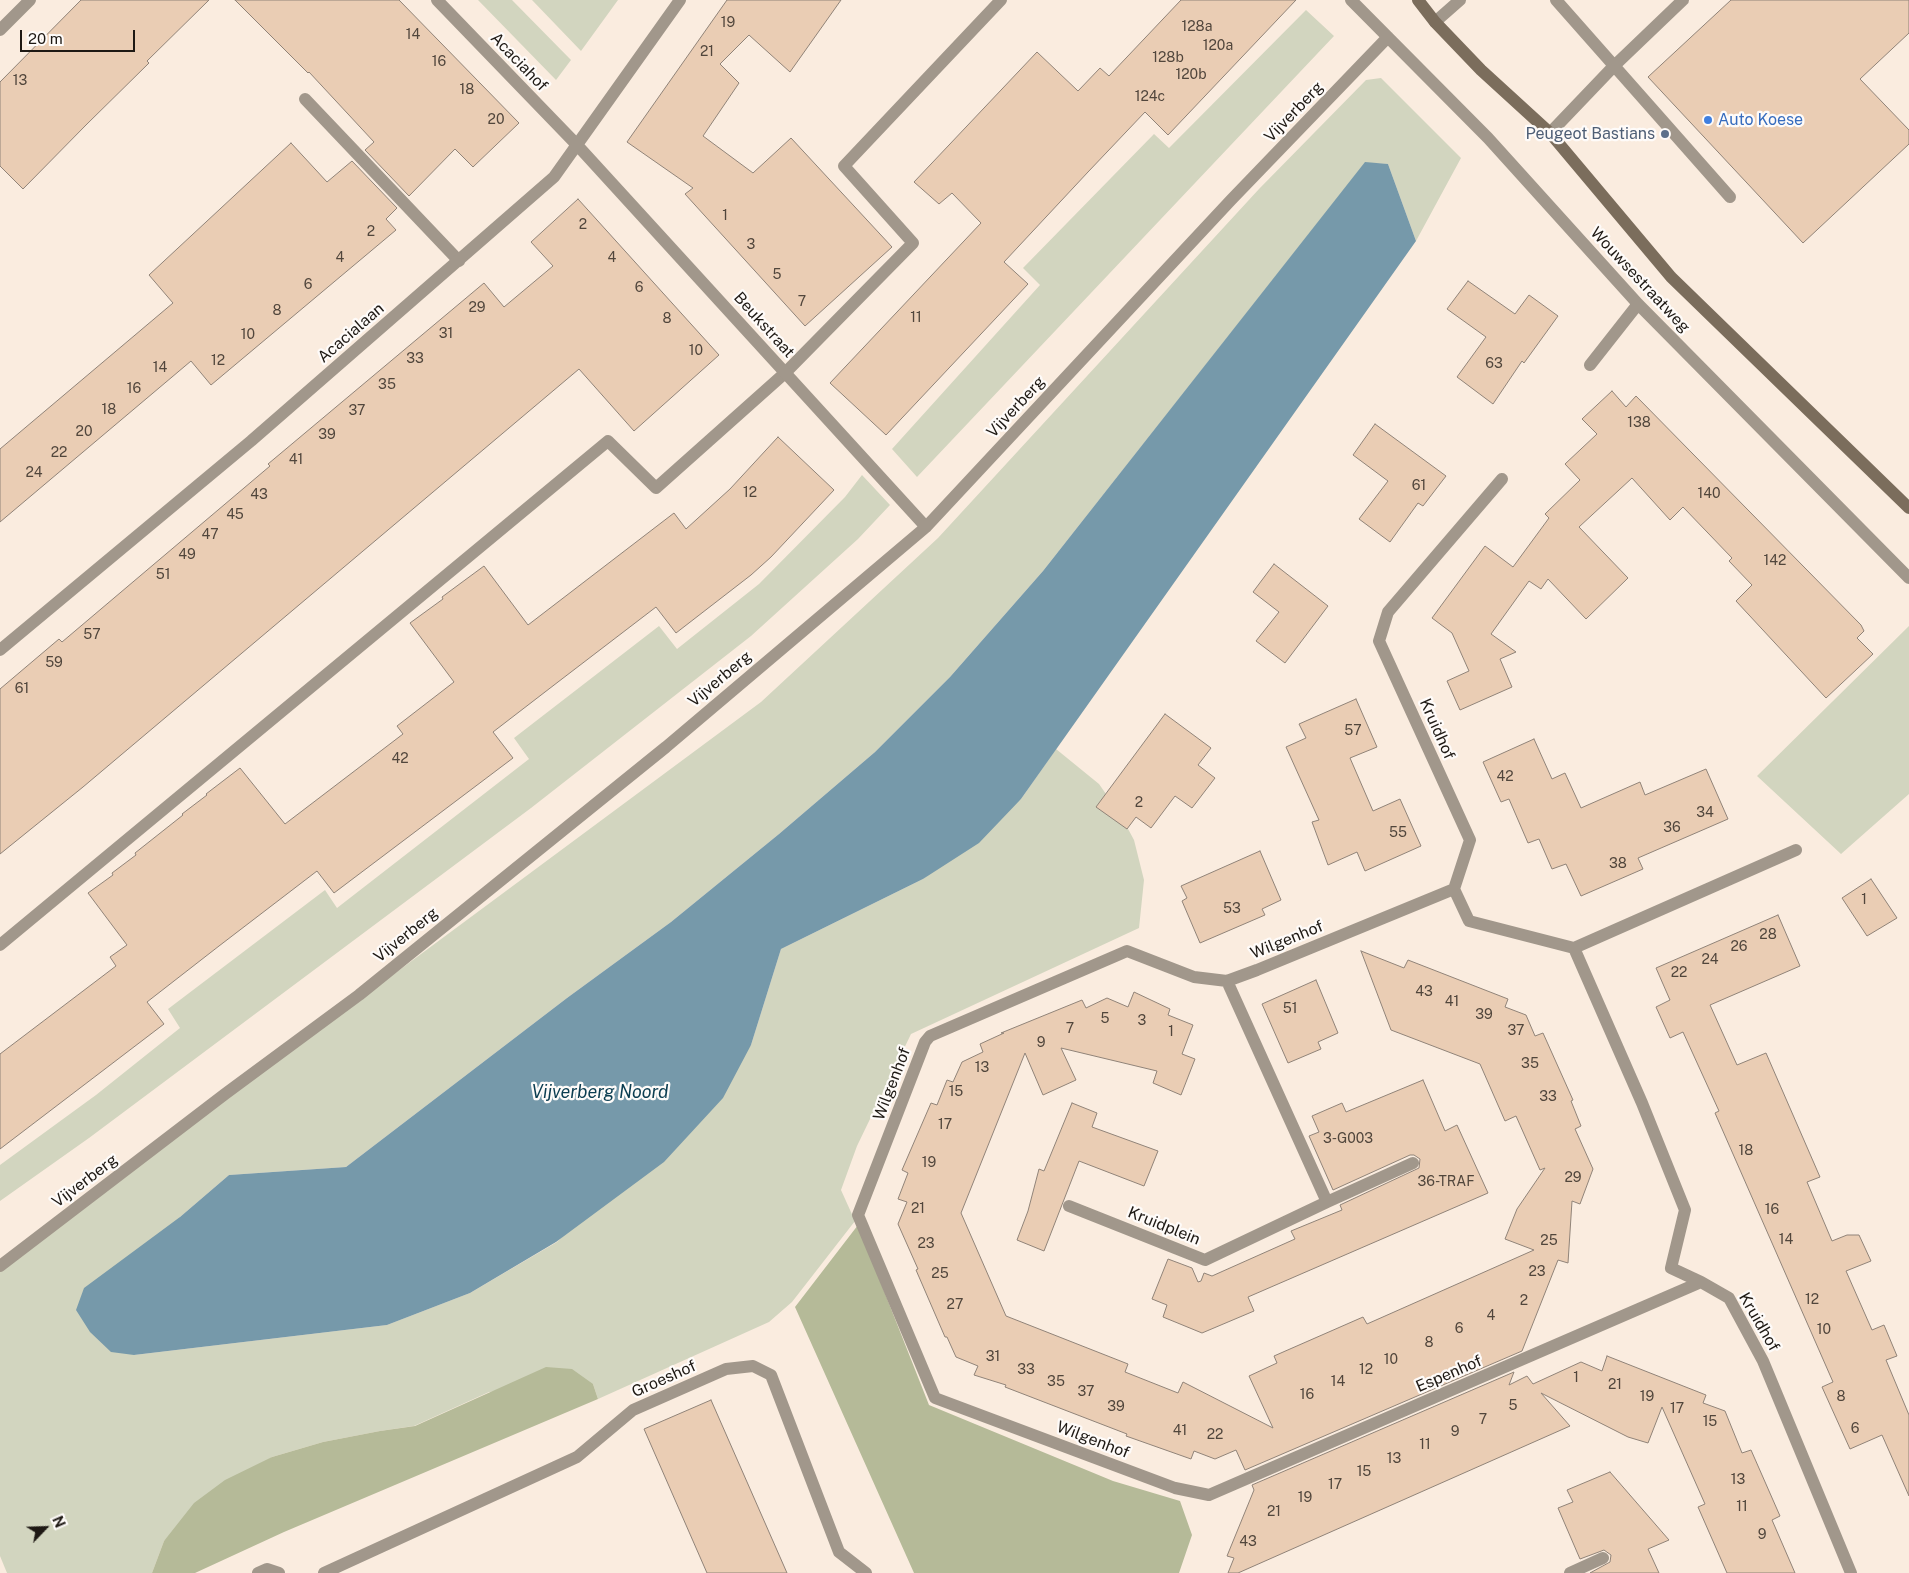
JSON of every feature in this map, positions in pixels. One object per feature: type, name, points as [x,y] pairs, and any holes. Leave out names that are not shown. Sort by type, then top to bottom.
[{"type":"main road","name":"Wouwsestraatweg","points":[[1418,0],[1481,70],[1550,133],[1671,277],[1909,508]]},
{"type":"street","points":[[0,30],[30,0]]},
{"type":"street","name":"Acaciahof","points":[[437,0],[578,146]]},
{"type":"street","name":"Acacialaan","points":[[0,650],[251,441],[554,177],[578,146],[680,0]]},
{"type":"street","points":[[0,944],[608,441],[656,488],[785,373],[913,243],[844,166],[1001,0]]},
{"type":"street","name":"Wouwsestraatweg","points":[[1351,0],[1488,138],[1638,304],[1909,578]]},
{"type":"street","points":[[1436,22],[1460,0]]},
{"type":"street","points":[[1556,0],[1730,197]]},
{"type":"street","points":[[1550,133],[1614,66],[1683,0]]},
{"type":"street","name":"Vijverberg","points":[[0,1266],[225,1094],[359,995],[666,746],[926,527],[1232,200],[1388,37]]},
{"type":"street","points":[[305,99],[459,261]]},
{"type":"street","name":"Beukstraat","points":[[578,146],[926,527]]},
{"type":"street","points":[[1590,365],[1638,304]]},
{"type":"street","name":"Kruidhof","points":[[1454,889],[1470,840],[1379,641],[1388,612],[1502,479]]},
{"type":"street","points":[[1454,889],[1469,921],[1574,948],[1796,850]]},
{"type":"street","name":"Wilgenhof","points":[[1209,1495],[1175,1488],[935,1398],[858,1216],[925,1042],[930,1036],[1127,951],[1194,977],[1227,981],[1454,889]]},
{"type":"street","name":"Kruidhof","points":[[1574,948],[1642,1103],[1685,1210],[1671,1268],[1729,1298],[1763,1360],[1851,1573]]},
{"type":"street","points":[[1227,981],[1327,1202]]},
{"type":"street","name":"Kruidplein","points":[[1069,1206],[1206,1260],[1413,1163]]},
{"type":"street","name":"Espenhof","points":[[1209,1495],[1701,1282]]},
{"type":"street","name":"Groeshof","points":[[324,1573],[577,1457],[633,1410],[726,1369],[753,1366],[771,1375],[839,1552],[866,1573]]},
{"type":"street","points":[[1570,1573],[1603,1558]]},
{"type":"street","points":[[258,1573],[267,1569],[279,1573]]},
{"type":"green space","points":[[478,0],[512,0],[571,60],[556,80]]},
{"type":"green space","points":[[532,0],[618,0],[581,51]]},
{"type":"green space","points":[[1306,10],[1334,36],[917,477],[892,449],[1040,285],[1023,268],[1154,134],[1169,148]]},
{"type":"green space","points":[[1381,78],[1461,158],[1416,241],[1388,164],[1365,163],[1043,571],[950,677],[875,752],[779,834],[671,922],[567,998],[346,1167],[229,1175],[180,1217],[134,1355],[387,1325],[470,1293],[557,1242],[751,1045],[781,949],[923,879],[1021,799],[1056,749],[1099,784],[1120,814],[1134,840],[1144,880],[1139,928],[911,1034],[857,1146],[841,1190],[855,1221],[792,1302],[769,1322],[598,1399],[593,1384],[489,1392],[414,1426],[323,1442],[272,1457],[164,1541],[152,1573],[7,1573],[0,1556],[0,1266],[761,702],[938,538],[1259,189],[1366,80]]},
{"type":"green space","points":[[862,475],[890,505],[858,539],[751,636],[531,808],[89,1138],[0,1201],[0,1165],[96,1095],[180,1028],[168,1009],[325,890],[337,908],[529,759],[514,738],[659,626],[677,649],[759,584],[845,497]]},
{"type":"green space","points":[[1909,626],[1909,794],[1841,854],[1757,776]]},
{"type":"green space","points":[[858,1225],[929,1405],[1113,1481],[1180,1501],[1192,1535],[1179,1573],[914,1573],[795,1307]]},
{"type":"green space","points":[[546,1367],[572,1369],[593,1384],[598,1399],[284,1532],[195,1573],[152,1573],[164,1541],[194,1503],[225,1480],[272,1457],[323,1442],[415,1426]]},
{"type":"water","name":"Vijverberg Noord","points":[[1365,162],[1388,164],[1416,241],[1021,799],[979,843],[923,879],[781,949],[751,1045],[723,1098],[664,1162],[556,1242],[470,1293],[387,1325],[134,1355],[111,1352],[90,1332],[76,1310],[84,1288],[180,1217],[229,1175],[346,1167],[567,998],[671,922],[779,834],[875,752],[950,677],[1043,571]]},
{"type":"building","points":[[81,0],[209,0],[23,189],[0,166],[0,82]]},
{"type":"building","points":[[235,0],[399,0],[519,123],[473,167],[455,149],[409,196],[365,150],[374,142],[309,72]]},
{"type":"building","points":[[727,0],[841,0],[790,72],[749,35],[720,64],[739,83],[703,136],[753,173],[791,138],[892,247],[805,326],[685,194],[693,188],[627,142]]},
{"type":"building","points":[[1181,0],[1296,0],[1168,135],[1145,112],[1088,172],[1004,262],[1028,284],[886,435],[830,383],[981,223],[952,193],[939,204],[914,182],[1037,52],[1078,91],[1100,68],[1109,76]]},
{"type":"building","points":[[1731,0],[1909,0],[1909,33],[1860,79],[1909,130],[1909,144],[1803,243],[1648,77]]},
{"type":"building","points":[[291,143],[327,182],[352,161],[397,208],[386,219],[396,230],[211,385],[191,361],[0,522],[0,449],[173,303],[149,275]]},
{"type":"building","points":[[578,199],[719,355],[634,431],[579,369],[83,787],[0,854],[0,689],[59,639],[62,642],[270,466],[268,464],[484,283],[504,307],[553,266],[531,242]]},
{"type":"building","points":[[1468,281],[1515,314],[1529,295],[1558,316],[1524,363],[1522,361],[1493,404],[1457,377],[1486,337],[1447,309]]},
{"type":"building","points":[[1612,391],[1626,407],[1636,396],[1861,625],[1864,631],[1857,638],[1873,654],[1826,698],[1736,601],[1752,585],[1729,561],[1732,558],[1683,507],[1670,520],[1632,478],[1579,527],[1628,578],[1586,619],[1548,579],[1541,589],[1529,581],[1491,634],[1516,652],[1500,659],[1512,687],[1460,710],[1447,681],[1469,671],[1452,633],[1432,618],[1485,546],[1513,567],[1549,518],[1545,514],[1580,480],[1565,464],[1597,434],[1582,419]]},
{"type":"building","points":[[1375,424],[1446,476],[1423,506],[1418,503],[1390,542],[1359,519],[1388,481],[1353,455]]},
{"type":"building","points":[[778,437],[834,490],[771,557],[751,575],[676,633],[656,607],[558,682],[493,732],[513,758],[334,893],[317,871],[147,1002],[164,1024],[0,1149],[0,1054],[116,966],[110,957],[127,945],[88,893],[113,875],[112,873],[136,855],[135,853],[240,768],[285,824],[403,734],[397,726],[454,682],[410,623],[484,566],[528,625],[674,513],[686,529],[730,489]]},
{"type":"building","points":[[1274,564],[1328,606],[1285,663],[1256,641],[1279,612],[1253,592]]},
{"type":"building","points":[[1356,699],[1377,747],[1350,758],[1373,811],[1400,799],[1421,846],[1365,871],[1357,852],[1328,865],[1312,822],[1319,820],[1286,747],[1306,738],[1299,724]]},
{"type":"building","points":[[1165,714],[1211,748],[1198,765],[1215,778],[1192,808],[1175,796],[1151,828],[1136,817],[1127,829],[1096,807]]},
{"type":"building","points":[[1534,739],[1552,779],[1565,773],[1581,808],[1640,782],[1645,795],[1706,769],[1728,819],[1638,858],[1643,869],[1581,896],[1566,864],[1552,869],[1539,839],[1528,843],[1509,799],[1501,802],[1483,762]]},
{"type":"building","points":[[1260,851],[1281,900],[1262,909],[1265,915],[1200,943],[1182,901],[1187,898],[1181,886]]},
{"type":"building","points":[[1871,879],[1897,918],[1867,936],[1842,898]]},
{"type":"building","points":[[1778,915],[1800,966],[1710,1005],[1737,1065],[1766,1053],[1820,1177],[1807,1182],[1832,1241],[1847,1235],[1859,1235],[1871,1261],[1846,1271],[1872,1330],[1884,1325],[1897,1356],[1886,1360],[1909,1415],[1909,1496],[1882,1435],[1850,1449],[1822,1387],[1833,1382],[1715,1113],[1719,1111],[1683,1032],[1670,1038],[1656,1007],[1670,1000],[1656,968]]},
{"type":"building","points":[[1361,951],[1404,968],[1408,960],[1508,999],[1505,1007],[1526,1015],[1535,1036],[1543,1033],[1573,1100],[1571,1101],[1581,1126],[1575,1129],[1593,1169],[1580,1204],[1572,1201],[1568,1263],[1558,1260],[1522,1351],[1245,1470],[1236,1450],[1215,1459],[1194,1451],[1191,1459],[1126,1436],[1127,1434],[1005,1387],[1006,1385],[974,1375],[978,1366],[956,1357],[947,1337],[945,1337],[898,1224],[907,1202],[898,1199],[908,1173],[902,1170],[931,1103],[937,1105],[947,1080],[953,1082],[962,1062],[983,1052],[980,1044],[1004,1033],[1001,1033],[1082,1000],[1086,1008],[1107,998],[1128,1007],[1134,992],[1170,1009],[1168,1015],[1193,1025],[1182,1054],[1195,1059],[1181,1095],[1153,1083],[1157,1071],[1061,1048],[1076,1080],[1043,1095],[1025,1053],[961,1213],[1006,1316],[1128,1364],[1125,1372],[1178,1393],[1183,1382],[1273,1428],[1249,1376],[1277,1363],[1274,1356],[1363,1317],[1367,1324],[1534,1250],[1505,1239],[1517,1209],[1545,1168],[1540,1170],[1516,1116],[1505,1121],[1480,1064],[1391,1030]]},
{"type":"building","points":[[1316,980],[1338,1033],[1318,1042],[1321,1049],[1288,1063],[1262,1004]]},
{"type":"building","points":[[1423,1080],[1445,1131],[1457,1125],[1488,1193],[1248,1297],[1254,1311],[1202,1333],[1163,1317],[1167,1305],[1152,1299],[1168,1259],[1192,1268],[1198,1282],[1201,1281],[1204,1273],[1212,1276],[1295,1239],[1291,1231],[1342,1210],[1340,1205],[1419,1168],[1420,1159],[1410,1155],[1333,1190],[1309,1136],[1319,1132],[1312,1116],[1342,1103],[1346,1112]]},
{"type":"building","points":[[1072,1103],[1097,1113],[1092,1127],[1158,1151],[1144,1186],[1079,1161],[1044,1251],[1017,1240],[1028,1211],[1039,1169],[1044,1171]]},
{"type":"building","points":[[1607,1356],[1706,1395],[1703,1403],[1725,1411],[1742,1453],[1751,1450],[1780,1516],[1772,1520],[1795,1573],[1727,1573],[1698,1507],[1705,1504],[1662,1407],[1648,1443],[1628,1437],[1541,1393],[1570,1426],[1238,1573],[1228,1573],[1234,1558],[1227,1556],[1254,1490],[1252,1485],[1514,1372],[1509,1385],[1527,1376],[1533,1384],[1581,1362],[1602,1371]]},
{"type":"building","points":[[711,1400],[787,1573],[707,1573],[644,1429]]},
{"type":"building","points":[[1610,1472],[1669,1540],[1648,1549],[1659,1573],[1590,1573],[1610,1562],[1611,1555],[1604,1550],[1580,1559],[1558,1508],[1573,1502],[1567,1490]]},
{"type":"place","name":"Auto Koese","points":[[1708,120]]},
{"type":"place","name":"Peugeot Bastians","points":[[1665,134]]}]
